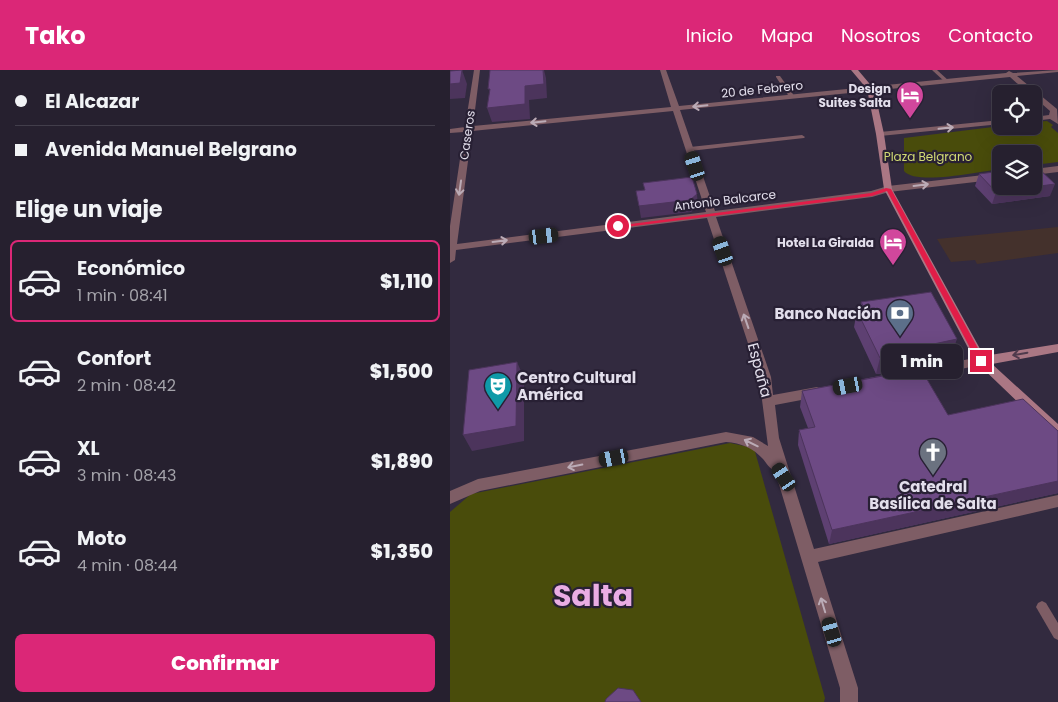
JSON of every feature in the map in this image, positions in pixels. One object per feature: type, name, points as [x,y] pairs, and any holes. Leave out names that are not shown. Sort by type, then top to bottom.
[{"type":"main road","points":[[854,70],[870,89],[880,134],[888,189],[981,361],[1058,432]]},
{"type":"main road","points":[[981,361],[1058,348]]},
{"type":"street","name":"Caseros","points":[[450,260],[477,70]]},
{"type":"street","name":"España","points":[[663,70],[765,377],[772,438],[849,688],[849,702]]},
{"type":"street","name":"20 de Febrero","points":[[450,131],[947,81],[1009,72],[1058,70]]},
{"type":"street","points":[[1009,72],[1024,85]]},
{"type":"street","points":[[1042,102],[1055,115]]},
{"type":"street","points":[[1042,117],[1055,115]]},
{"type":"street","points":[[880,134],[992,123]]},
{"type":"street","points":[[1042,171],[1058,169]]},
{"type":"street","name":"Antonio Balcarce","points":[[451,248],[872,194],[888,189],[992,177]]},
{"type":"street","points":[[897,377],[981,361]]},
{"type":"street","points":[[769,401],[828,390]]},
{"type":"street","points":[[452,497],[478,485],[726,437],[748,440],[768,452],[784,477]]},
{"type":"street","points":[[809,557],[1058,501]]},
{"type":"lane","points":[[934,70],[947,81]]},
{"type":"lane","points":[[778,76],[792,97]]},
{"type":"lane","points":[[690,149],[802,137]]},
{"type":"lane","points":[[1042,607],[1058,634]]},
{"type":"shaded area","points":[[1058,227],[1058,253],[977,264],[975,260],[951,262],[937,239]]},
{"type":"green space","name":"Plaza Belgrano","points":[[1042,121],[1047,121],[1053,125],[1051,127],[1058,133],[1058,162],[1042,164],[1042,145],[992,145],[992,170],[935,177],[911,175],[904,171],[904,138],[992,127],[992,135],[1042,135]]},
{"type":"green space","points":[[730,443],[754,448],[825,698],[824,702],[450,702],[450,512],[471,494]]},
{"type":"building","points":[[462,70],[460,83],[450,84],[450,71]]},
{"type":"building","points":[[490,70],[543,70],[544,84],[525,86],[525,104],[487,108]]},
{"type":"building","points":[[992,172],[992,188],[979,174]]},
{"type":"building","points":[[1042,172],[1055,184],[1042,186]]},
{"type":"building","points":[[692,177],[697,194],[690,200],[639,206],[636,191],[645,190],[643,183]]},
{"type":"building","name":"Banco Nación","points":[[931,292],[957,339],[910,349],[912,352],[880,358],[857,311],[865,309],[861,302]]},
{"type":"building","points":[[517,362],[516,426],[463,435],[469,370]]},
{"type":"building","name":"Catedral Basílica de Salta","points":[[918,364],[948,415],[1023,399],[1058,431],[1058,481],[832,530],[799,430],[815,427],[802,391],[888,375],[885,370]]},
{"type":"building","points":[[618,688],[633,690],[641,702],[605,702]]},
{"type":"place","name":"Design Suites Salta","points":[[910,119]]},
{"type":"place","name":"Hotel La Giralda","points":[[893,266]]},
{"type":"place","name":"Banco Nación","points":[[900,337]]},
{"type":"place","name":"Centro Cultural América","points":[[498,410]]},
{"type":"place","name":"Catedral Basílica de Salta","points":[[933,476]]},
{"type":"district","name":"Salta","points":[[593,595]]},
{"type":"route","points":[[618,226],[872,194],[888,189],[981,361]]}]
